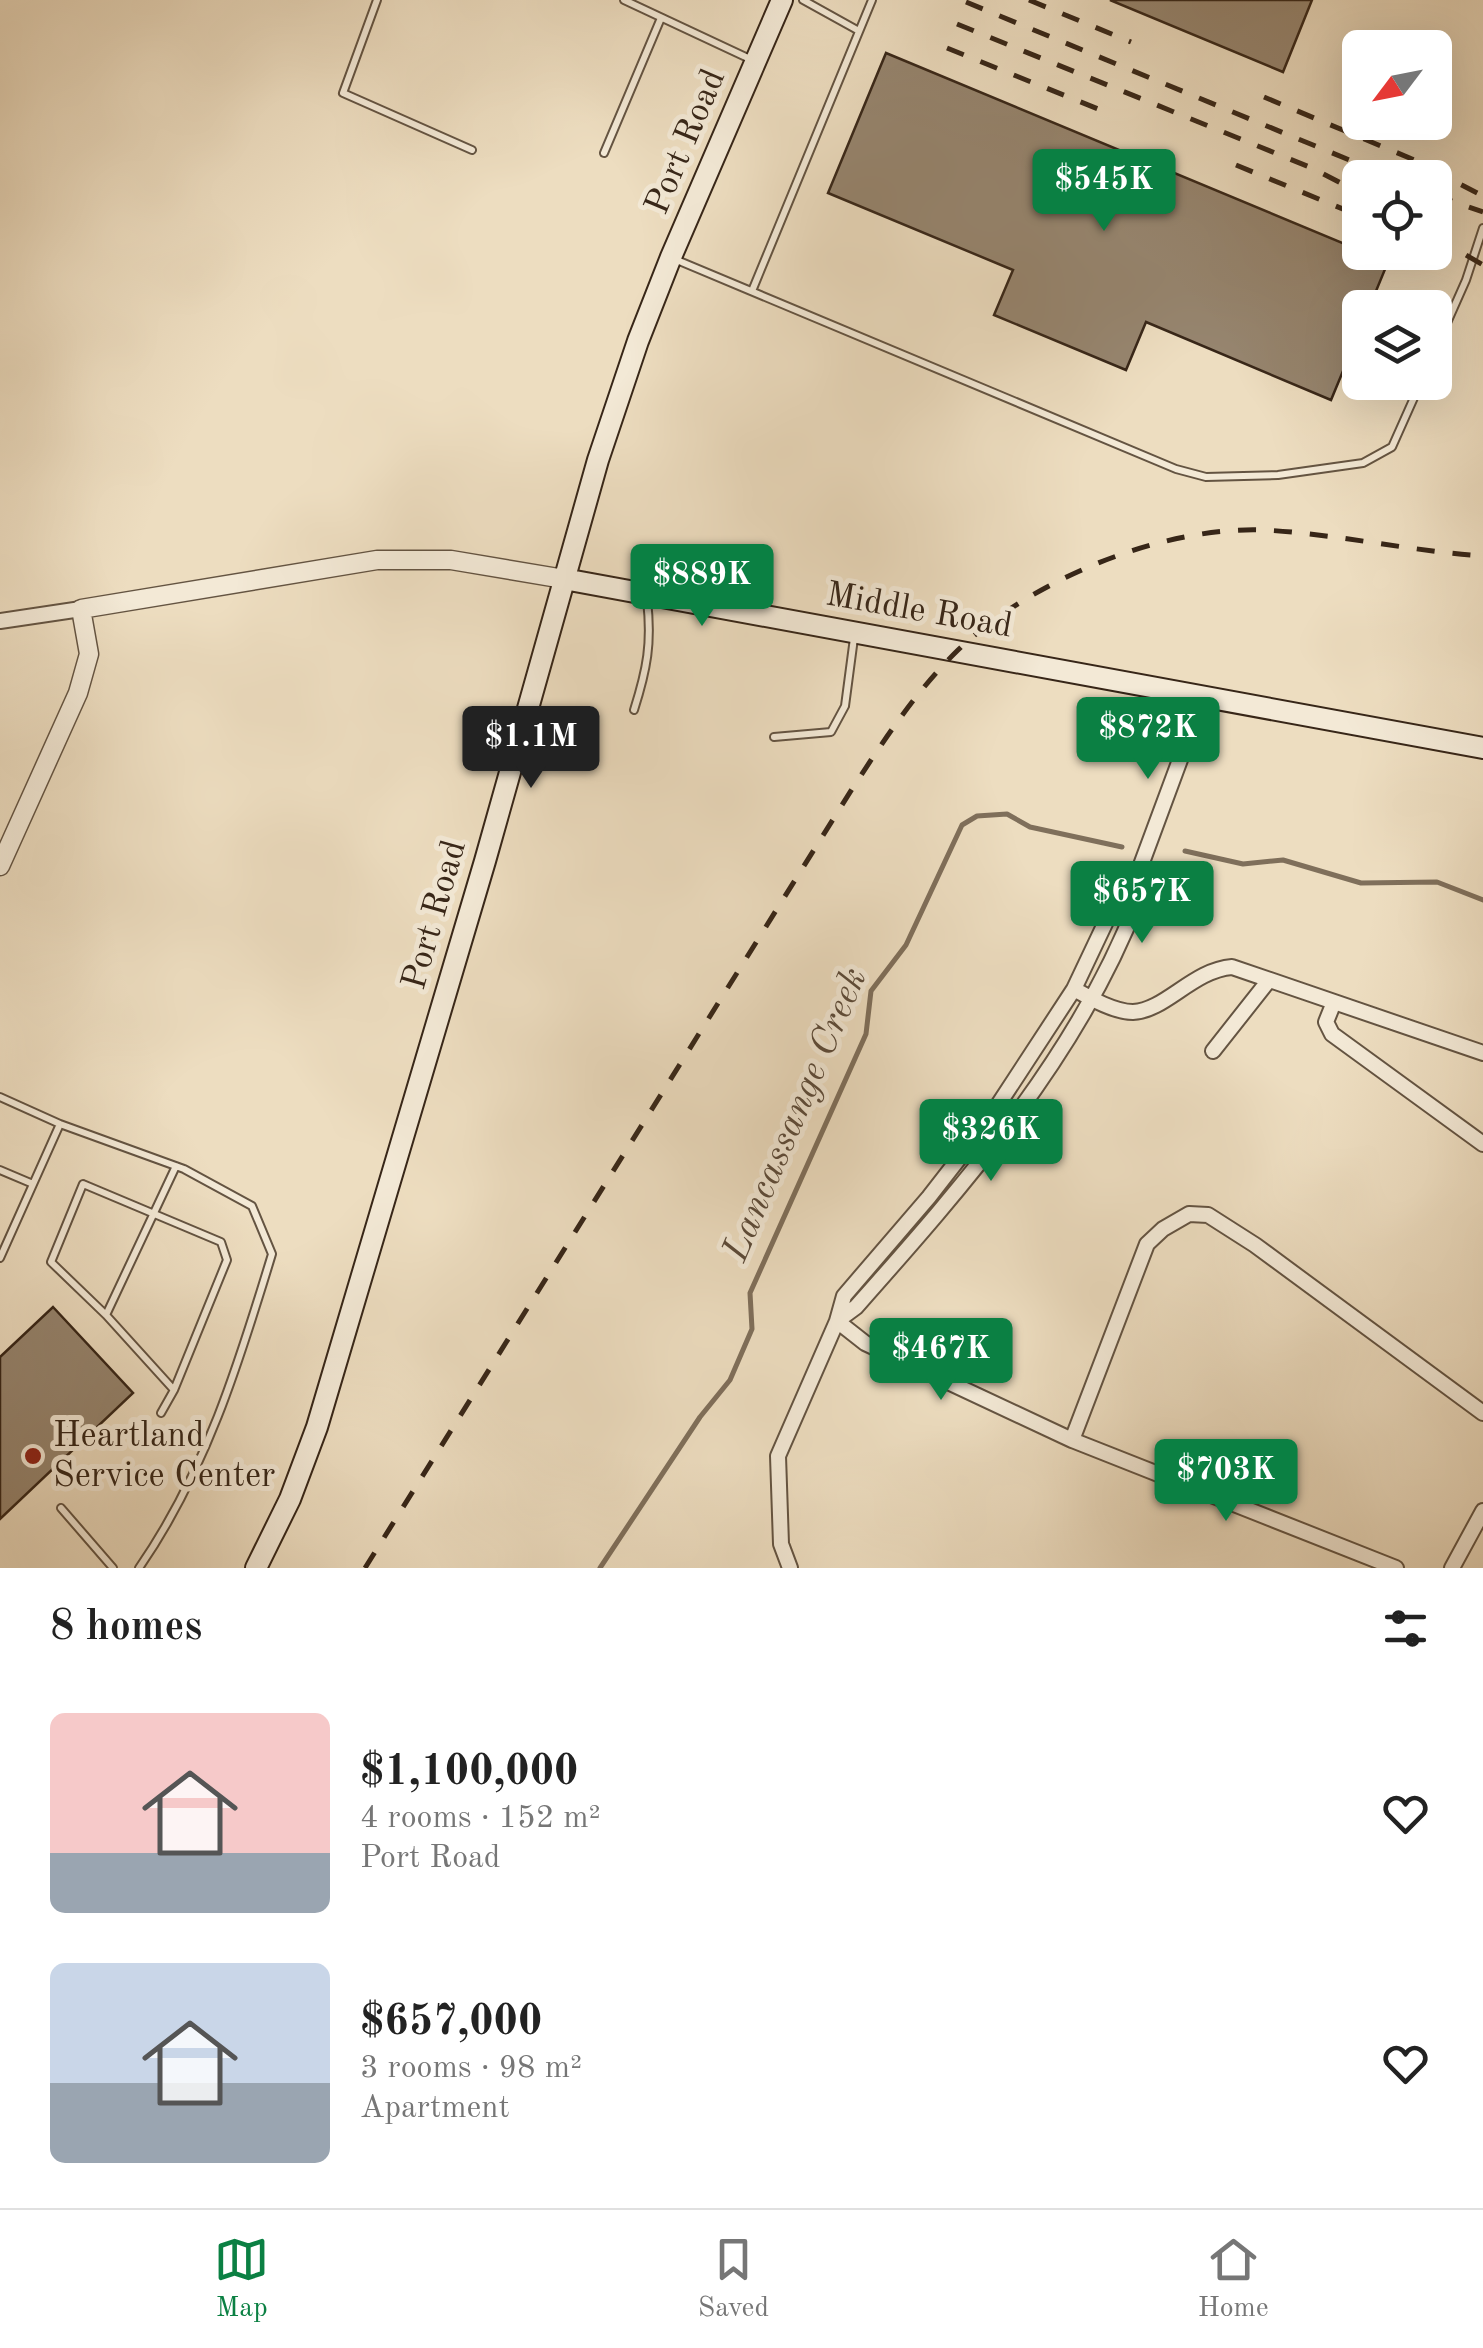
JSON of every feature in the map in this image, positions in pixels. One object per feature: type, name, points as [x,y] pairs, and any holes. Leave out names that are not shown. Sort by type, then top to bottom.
[{"type":"main road","name":"Port Road","points":[[256,1568],[290,1500],[316,1428],[474,898],[598,460],[671,258],[782,0]]},
{"type":"main road","name":"Middle Road","points":[[564,579],[1483,748]]},
{"type":"street","name":"Middle Road","points":[[81,610],[377,560],[450,560],[564,579]]},
{"type":"street","points":[[0,621],[81,610],[89,654],[78,693],[0,866]]},
{"type":"street","points":[[837,1321],[856,1307],[954,1196],[1016,1116],[1092,998],[1137,902],[1134,884],[1204,695]]},
{"type":"street","points":[[790,1568],[782,1544],[778,1456],[837,1321],[844,1296],[986,1124],[1074,989],[1119,894],[1134,884]]},
{"type":"street","points":[[1074,989],[1130,1012],[1145,1010],[1215,968],[1232,967],[1483,1053]]},
{"type":"street","points":[[1214,1051],[1269,980]]},
{"type":"street","points":[[1334,1002],[1326,1022],[1332,1034],[1483,1144]]},
{"type":"street","points":[[1072,1440],[1148,1244],[1163,1229],[1189,1214],[1208,1215],[1255,1245],[1483,1413]]},
{"type":"street","points":[[837,1321],[865,1343],[1072,1440],[1396,1568]]},
{"type":"street","points":[[1452,1568],[1483,1511]]},
{"type":"lane","points":[[377,0],[343,93],[472,150]]},
{"type":"lane","points":[[624,0],[756,62]]},
{"type":"lane","points":[[803,0],[859,32]]},
{"type":"lane","points":[[752,291],[872,0]]},
{"type":"lane","points":[[604,152],[662,18]]},
{"type":"lane","points":[[1452,312],[1483,228]]},
{"type":"lane","points":[[671,258],[1176,469],[1206,477],[1278,475],[1363,463],[1392,447],[1413,400]]},
{"type":"lane","points":[[634,710],[652,637],[646,594]]},
{"type":"lane","points":[[774,738],[831,732],[845,706],[854,632]]},
{"type":"lane","points":[[0,1097],[60,1124],[176,1166],[252,1206],[272,1254],[233,1383],[180,1501],[139,1568]]},
{"type":"lane","points":[[0,1258],[60,1124]]},
{"type":"lane","points":[[106,1315],[176,1166]]},
{"type":"lane","points":[[0,1170],[33,1184]]},
{"type":"lane","points":[[161,1414],[174,1390],[227,1260],[222,1242],[83,1184],[52,1262],[174,1390]]},
{"type":"lane","points":[[61,1508],[112,1568]]},
{"type":"building","points":[[1110,0],[1312,0],[1283,72]]},
{"type":"building","points":[[886,53],[1342,243],[1342,270],[1385,270],[1376,290],[1342,290],[1342,373],[1331,400],[1146,322],[1126,370],[994,315],[1013,270],[828,193]]},
{"type":"building","name":"Heartland Service Center","points":[[53,1307],[133,1393],[0,1519],[0,1357]]},
{"type":"waterway","name":"Lancassange Creek","points":[[600,1568],[700,1417],[730,1380],[752,1329],[750,1293],[866,1034],[871,991],[906,945],[962,825],[977,816],[1007,814],[1030,827],[1122,847]]},
{"type":"waterway","name":"Lancassange Creek","points":[[1185,851],[1243,864],[1283,860],[1361,883],[1437,882],[1483,900]]},
{"type":"railway","points":[[1029,0],[1131,42]]},
{"type":"railway","points":[[966,2],[1349,160]]},
{"type":"railway","points":[[957,24],[1342,184]]},
{"type":"railway","points":[[947,48],[1103,111]]},
{"type":"railway","points":[[1264,97],[1412,159],[1483,196]]},
{"type":"railway","points":[[1236,165],[1342,209]]},
{"type":"railway","points":[[1452,201],[1483,212]]},
{"type":"railway","points":[[1452,247],[1483,265]]},
{"type":"railway","points":[[365,1568],[852,789],[914,699],[958,650],[1022,601],[1060,580],[1100,562],[1183,537],[1264,530],[1483,556]]},
{"type":"place","name":"Heartland Service Center","points":[[33,1456]]}]
